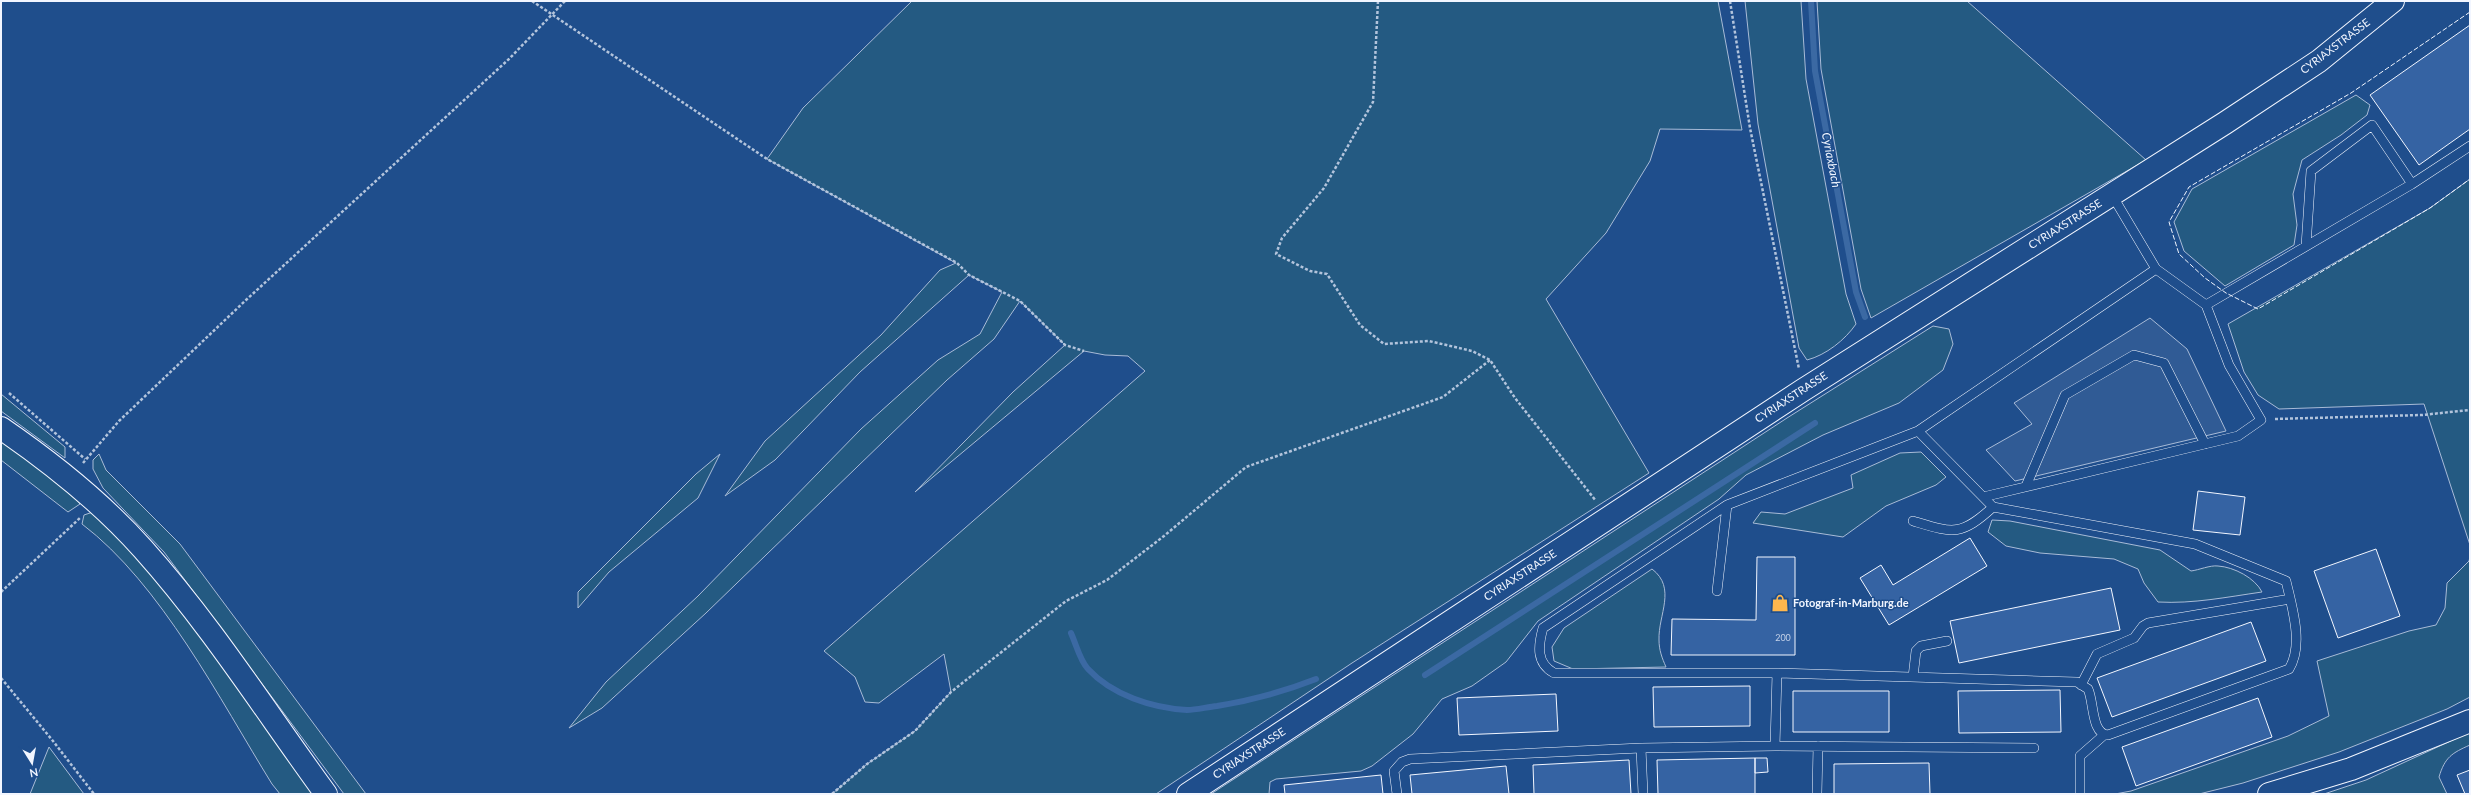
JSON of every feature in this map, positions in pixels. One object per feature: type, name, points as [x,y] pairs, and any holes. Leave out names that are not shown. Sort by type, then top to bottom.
[{"type":"street","name":"CYRIAXSTRASSE","points":[[1188,794],[1803,390],[2112,195],[2319,61],[2394,1]]},
{"type":"street","points":[[1,428],[72,480],[143,549],[181,595],[326,794]]},
{"type":"street","points":[[2269,794],[2351,769],[2470,721]]},
{"type":"lane","points":[[2306,246],[2311,171],[2372,125],[2412,184]]},
{"type":"lane","points":[[2206,305],[2412,184],[2470,146]]},
{"type":"lane","points":[[1983,497],[2238,436],[2261,420],[2229,366],[2206,305],[2156,269],[2112,195]]},
{"type":"lane","points":[[1918,431],[1993,508],[2195,544],[2286,581],[2297,648],[2293,662],[2289,669],[2115,734],[2104,734],[2097,729],[2088,689],[2077,682],[1777,673],[1554,673],[1547,669],[1540,658],[1538,643],[1543,628],[1727,505],[1918,431],[2156,269]]},
{"type":"lane","points":[[2026,486],[2065,395],[2134,356],[2164,363],[2205,444]]},
{"type":"lane","points":[[1717,591],[1727,505]]},
{"type":"lane","points":[[1913,521],[1944,530],[1957,531],[1976,523],[1993,508]]},
{"type":"lane","points":[[2081,685],[2097,654],[2134,638],[2143,626],[2148,623],[2290,599]]},
{"type":"lane","points":[[1914,678],[1916,651],[1921,646],[1947,641]]},
{"type":"lane","points":[[1775,746],[1777,673]]},
{"type":"lane","points":[[2080,794],[2080,756],[2104,734]]},
{"type":"lane","points":[[1817,794],[1818,746]]},
{"type":"lane","points":[[1397,794],[1394,771],[1402,762],[1410,759],[1641,748],[1818,746],[2034,748]]},
{"type":"lane","points":[[1641,748],[1643,794]]},
{"type":"path","points":[[532,1],[767,159],[956,263],[969,275],[1020,301],[1065,345],[1084,351]]},
{"type":"path","points":[[72,480],[85,458],[119,421],[252,294],[509,59],[565,1]]},
{"type":"path","points":[[1378,1],[1373,102],[1324,188],[1282,238],[1276,254],[1310,271],[1327,274],[1360,325],[1384,344],[1430,341],[1472,352],[1490,360],[1515,398],[1599,505],[1607,518]]},
{"type":"path","points":[[1730,1],[1750,128],[1803,390]]},
{"type":"path","points":[[832,794],[866,764],[915,731],[951,692],[1066,601],[1107,580],[1164,536],[1246,467],[1443,397],[1490,360]]},
{"type":"path","points":[[9,393],[85,458]]},
{"type":"path","points":[[2261,420],[2422,415],[2470,410]]},
{"type":"path","points":[[1,592],[96,503]]},
{"type":"path","points":[[1,678],[94,794]]},
{"type":"shaded area","points":[[912,1],[1718,1],[1742,130],[1660,129],[1650,161],[1606,233],[1546,299],[1649,473],[1352,663],[1156,794],[832,794],[867,764],[915,731],[951,692],[944,654],[879,703],[865,702],[855,677],[824,651],[1145,371],[1128,356],[1105,355],[1084,351],[915,492],[1013,392],[1065,345],[1020,301],[994,339],[947,380],[706,613],[602,708],[569,728],[606,682],[698,596],[861,429],[938,360],[980,334],[1002,292],[969,275],[860,372],[775,460],[725,496],[765,441],[881,335],[940,270],[956,263],[767,159],[803,108]]},
{"type":"shaded area","points":[[1745,1],[1801,1],[1806,79],[1846,294],[1856,324],[1841,341],[1828,351],[1807,360],[1799,348],[1758,124]]},
{"type":"shaded area","points":[[1817,1],[1967,1],[2146,160],[1871,318],[1861,289],[1821,69]]},
{"type":"shaded area","points":[[2356,95],[2370,105],[2367,115],[2341,135],[2302,160],[2293,194],[2297,225],[2294,245],[2225,286],[2184,251],[2174,222],[2192,189]]},
{"type":"shaded area","points":[[2470,179],[2470,545],[2424,404],[2279,409],[2258,395],[2244,372],[2228,324],[2430,208]]},
{"type":"shaded area","points":[[2150,318],[2187,349],[2226,431],[2015,481],[1986,450],[2032,424],[2014,403]]},
{"type":"shaded area","points":[[1933,326],[1949,329],[1953,344],[1943,370],[1899,403],[1823,435],[1746,475],[1719,499],[1538,621],[1506,662],[1472,686],[1442,699],[1413,734],[1372,766],[1361,771],[1276,779],[1270,782],[1269,794],[1211,794],[1787,418]]},
{"type":"shaded area","points":[[1,394],[65,447],[65,458],[1,411]]},
{"type":"shaded area","points":[[1,438],[74,495],[80,504],[68,512],[1,460]]},
{"type":"shaded area","points":[[1921,452],[1946,477],[1936,485],[1886,506],[1843,537],[1753,523],[1761,512],[1785,514],[1853,488],[1851,475],[1900,453]]},
{"type":"shaded area","points":[[99,454],[106,470],[180,544],[366,794],[344,794],[164,552],[103,488],[93,469],[93,460]]},
{"type":"shaded area","points":[[720,454],[698,498],[609,572],[578,608],[578,592],[696,474]]},
{"type":"shaded area","points":[[96,511],[145,560],[316,794],[280,794],[272,784],[210,681],[163,610],[138,578],[111,549],[82,524],[84,515]]},
{"type":"shaded area","points":[[1992,520],[2010,521],[2160,550],[2191,571],[2215,566],[2224,567],[2243,574],[2254,582],[2262,592],[2197,601],[2158,602],[2144,583],[2138,569],[2114,559],[2040,553],[2006,546],[1988,532]]},
{"type":"shaded area","points":[[2470,557],[2470,697],[2447,709],[2339,752],[2243,783],[2199,794],[2115,794],[2131,791],[2288,736],[2329,716],[2317,661],[2409,631],[2436,625],[2445,608],[2447,583],[2469,561]]},
{"type":"shaded area","points":[[1652,569],[1659,576],[1664,585],[1665,593],[1659,640],[1661,654],[1666,667],[1573,669],[1554,661],[1552,647],[1564,628]]},
{"type":"shaded area","points":[[2470,732],[2470,745],[2450,756],[2441,770],[2439,777],[2447,794],[2324,794],[2366,780]]},
{"type":"shaded area","points":[[49,747],[84,794],[30,794]]},
{"type":"building","points":[[2470,25],[2470,129],[2419,165],[2370,95]]},
{"type":"building","points":[[2198,491],[2245,497],[2240,535],[2193,530]]},
{"type":"building","points":[[1970,538],[1987,566],[1889,625],[1860,578],[1881,565],[1893,585]]},
{"type":"building","points":[[2376,549],[2400,616],[2338,638],[2314,571]]},
{"type":"building","points":[[1757,557],[1795,557],[1795,655],[1671,655],[1672,619],[1756,620]]},
{"type":"building","points":[[2111,588],[2120,630],[1959,663],[1950,621]]},
{"type":"building","points":[[2251,622],[2266,661],[2112,717],[2097,678]]},
{"type":"building","points":[[1750,686],[1750,726],[1654,727],[1653,687]]},
{"type":"building","points":[[2060,690],[2061,732],[1959,733],[1958,691]]},
{"type":"building","points":[[1793,691],[1889,691],[1889,732],[1793,732]]},
{"type":"building","points":[[1556,694],[1558,731],[1459,735],[1457,698]]},
{"type":"building","points":[[2258,698],[2272,737],[2136,786],[2122,747]]},
{"type":"building","points":[[1755,758],[1767,758],[1768,772],[1755,773]]},
{"type":"building","points":[[1755,758],[1755,794],[1658,794],[1657,760]]},
{"type":"building","points":[[1629,760],[1631,794],[1534,794],[1533,765]]},
{"type":"building","points":[[1929,763],[1930,794],[1834,794],[1834,764]]},
{"type":"building","points":[[1506,766],[1509,794],[1412,794],[1410,775]]},
{"type":"building","points":[[2470,770],[2470,794],[2465,794],[2457,775]]},
{"type":"building","points":[[1381,775],[1383,794],[1285,794],[1284,785]]},
{"type":"waterway","name":"Cyriaxbach","points":[[1811,1],[1815,71],[1856,292],[1865,317]]},
{"type":"waterway","points":[[1425,675],[1815,423]]},
{"type":"waterway","points":[[1071,633],[1085,666],[1098,678],[1121,693],[1133,698],[1147,703],[1174,709],[1194,710],[1243,701],[1292,688],[1316,679]]},
{"type":"fence","points":[[2470,12],[2351,93],[2189,187],[2169,222],[2179,254],[2205,278],[2226,293],[2258,309],[2430,208],[2470,179]]},
{"type":"place","name":"Fotograf-in-Marburg.de","points":[[1780,603]]}]
